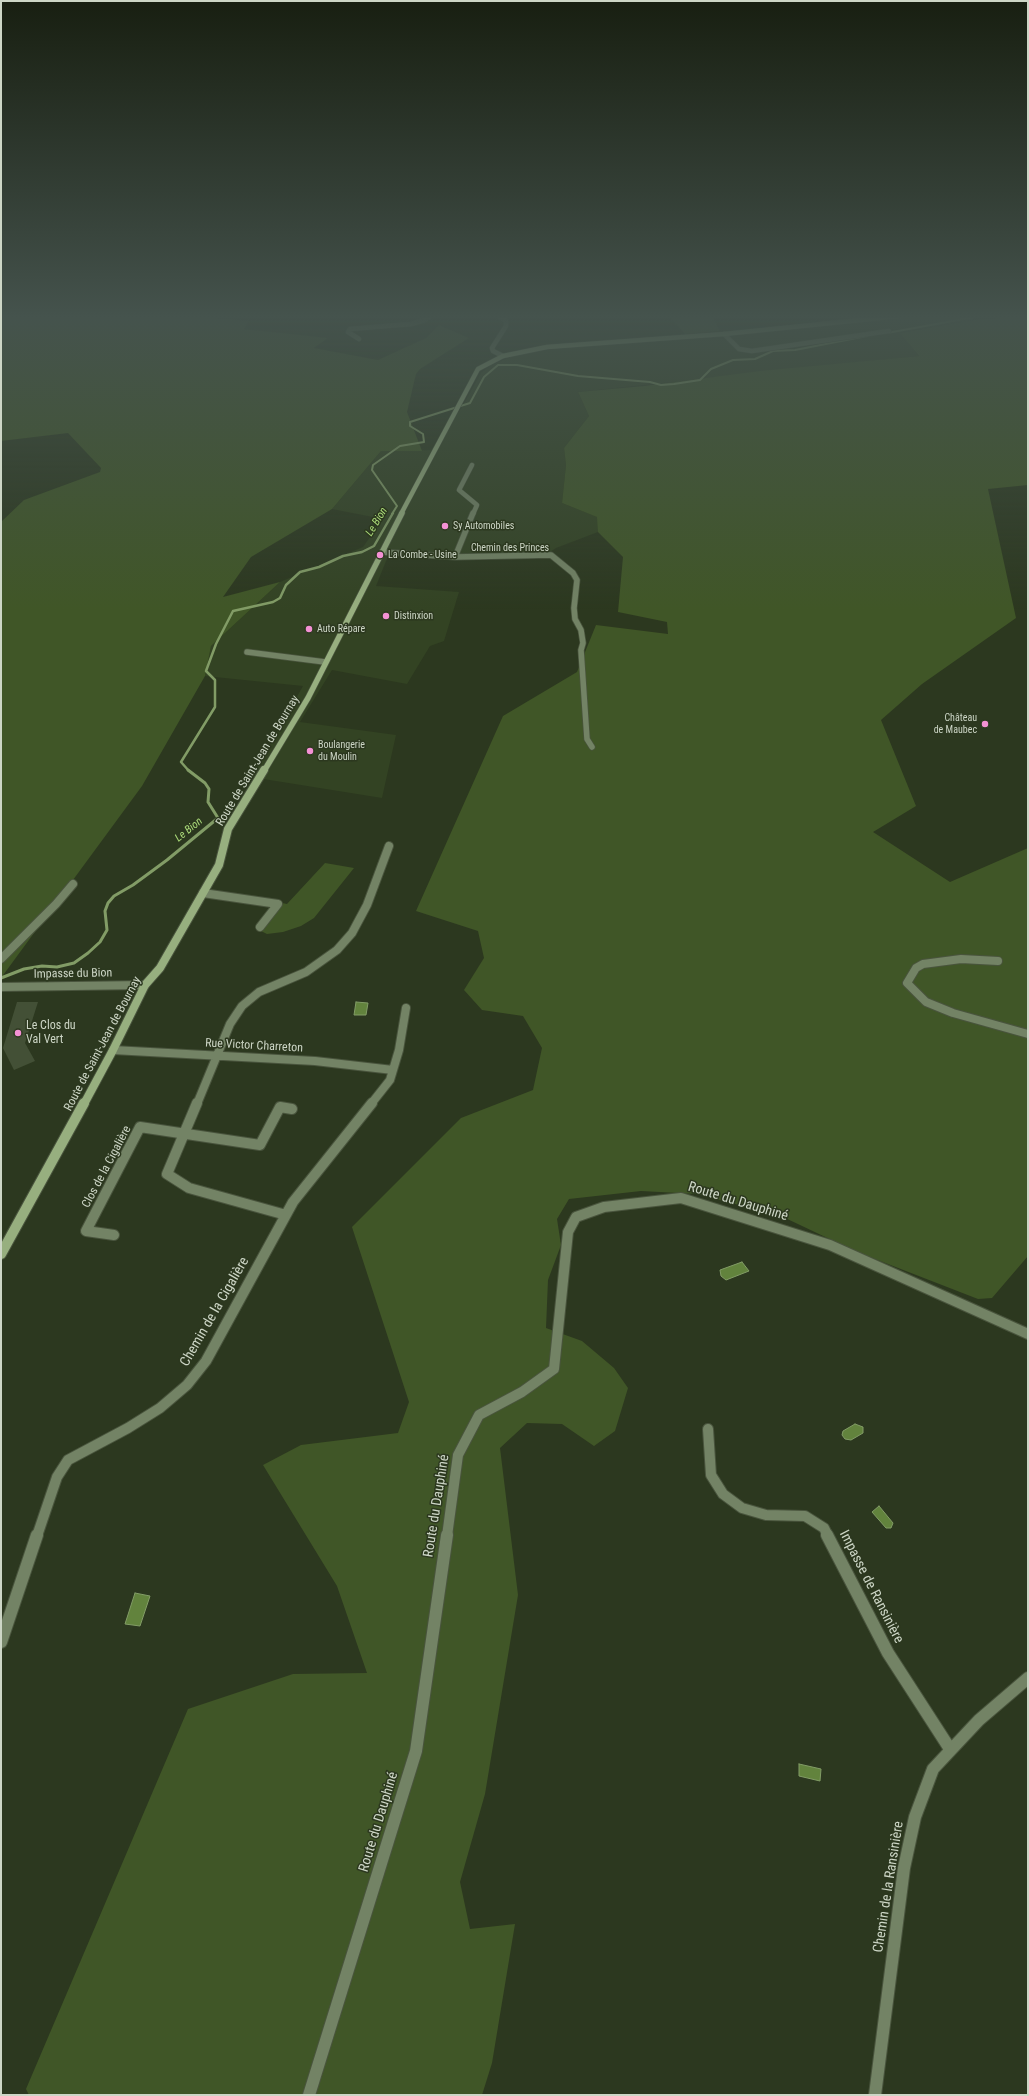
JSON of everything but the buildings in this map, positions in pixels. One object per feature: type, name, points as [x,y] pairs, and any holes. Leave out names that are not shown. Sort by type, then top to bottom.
[{"type":"main road","name":"Route de Saint-Jean de Bournay","points":[[1,1254],[113,1050],[145,985],[160,968],[219,865],[228,829],[308,698],[325,662],[454,414]]},
{"type":"street","points":[[455,557],[477,505],[459,490],[472,465]]},
{"type":"street","name":"Chemin des Princes","points":[[382,552],[455,557],[551,556],[573,573],[577,580],[574,608],[575,619],[581,630],[583,643],[581,650],[587,739],[592,747]]},
{"type":"street","points":[[247,652],[325,662]]},
{"type":"street","points":[[286,1215],[189,1188],[167,1174],[230,1024],[242,1006],[259,992],[306,972],[337,950],[352,933],[368,904],[389,846]]},
{"type":"street","points":[[1,959],[56,904],[73,884]]},
{"type":"street","points":[[203,894],[278,904],[260,927]]},
{"type":"street","points":[[998,961],[961,959],[923,964],[916,968],[909,977],[907,983],[917,995],[926,1002],[953,1012],[1028,1034]]},
{"type":"street","name":"Impasse du Bion","points":[[1,987],[145,985]]},
{"type":"street","name":"Chemin de la Cigalière","points":[[1,1642],[57,1476],[68,1460],[128,1428],[160,1408],[187,1385],[206,1361],[293,1202],[390,1080],[406,1008]]},
{"type":"street","name":"Rue Victor Charreton","points":[[113,1050],[315,1061],[393,1070]]},
{"type":"street","name":"Clos de la Cigalière","points":[[114,1235],[86,1231],[140,1128],[260,1145],[280,1107],[292,1109]]},
{"type":"street","name":"Route du Dauphiné","points":[[309,2095],[416,1751],[458,1454],[480,1414],[522,1392],[554,1369],[568,1232],[576,1217],[604,1207],[680,1198],[830,1245],[1028,1334]]},
{"type":"street","name":"Impasse de Ransinière","points":[[708,1429],[711,1475],[723,1494],[742,1508],[766,1515],[805,1516],[824,1528],[888,1653],[950,1749]]},
{"type":"street","name":"Chemin de la Ransinière","points":[[875,2095],[904,1868],[915,1816],[933,1769],[950,1749],[979,1720],[1028,1678]]},
{"type":"shaded area","points":[[1,414],[408,414],[422,451],[381,451],[332,509],[251,557],[223,597],[280,582],[211,646],[205,676],[142,786],[1,978],[1,522],[24,500],[100,472],[101,468],[68,433],[1,441]]},
{"type":"shaded area","points":[[457,414],[588,414],[589,416],[564,448],[566,465],[562,503],[598,517],[598,532],[556,548],[545,555],[463,558],[388,556],[376,586],[459,592],[444,641],[430,646],[407,684],[332,670],[300,722],[396,735],[382,798],[251,777],[303,686],[205,676],[211,646],[280,582],[363,547],[383,519],[332,509],[381,451],[431,450]]},
{"type":"shaded area","points":[[588,414],[1028,414],[1028,485],[988,489],[1016,618],[922,684],[881,720],[916,806],[873,832],[950,882],[1028,848],[1028,1256],[992,1298],[978,1299],[857,1252],[781,1216],[697,1194],[641,1191],[569,1199],[557,1219],[561,1245],[548,1280],[546,1328],[582,1341],[614,1368],[628,1388],[615,1431],[594,1446],[562,1424],[527,1423],[500,1448],[518,1595],[485,1794],[460,1882],[470,1929],[515,1924],[492,2063],[482,2095],[29,2095],[26,2089],[188,1709],[293,1674],[367,1673],[337,1586],[263,1465],[301,1445],[398,1433],[409,1402],[352,1227],[461,1118],[533,1090],[542,1048],[523,1016],[482,1010],[464,990],[484,958],[478,931],[416,911],[503,716],[577,672],[596,625],[668,634],[667,622],[618,612],[623,557],[598,532],[597,517],[562,503],[566,465],[564,448],[589,416]]},
{"type":"shaded area","points":[[325,863],[354,868],[314,918],[301,926],[283,932],[267,934],[261,931],[282,903],[287,904]]},
{"type":"shaded area","points":[[356,1002],[368,1003],[366,1015],[354,1015]]},
{"type":"shaded area","points":[[742,1262],[749,1271],[726,1280],[721,1276],[720,1270]]},
{"type":"shaded area","points":[[855,1424],[863,1427],[863,1433],[851,1440],[845,1439],[842,1435],[843,1431]]},
{"type":"shaded area","points":[[879,1506],[893,1523],[891,1528],[886,1528],[872,1512]]},
{"type":"shaded area","points":[[135,1593],[150,1596],[140,1626],[125,1624]]},
{"type":"shaded area","points":[[799,1764],[821,1769],[820,1781],[799,1776]]},
{"type":"waterway","name":"Le Bion","points":[[392,514],[397,506],[372,470],[373,465],[400,446],[424,442],[423,434],[410,426],[410,422],[436,414]]},
{"type":"waterway","name":"Le Bion","points":[[188,770],[181,762],[215,707],[215,680],[206,671],[216,644],[233,611],[273,602],[280,598],[286,585],[300,572],[319,567],[343,556],[362,552],[374,546],[393,513]]},
{"type":"waterway","name":"Le Bion","points":[[1,978],[24,969],[42,966],[57,967],[74,963],[88,953],[100,942],[107,930],[105,911],[108,903],[114,896],[133,885],[167,860],[218,818],[208,802],[209,789],[205,783],[188,770]]},
{"type":"place","name":"Sy Automobiles","points":[[445,526]]},
{"type":"place","name":"La Combe - Usine","points":[[380,555]]},
{"type":"place","name":"Distinxion","points":[[386,616]]},
{"type":"place","name":"Auto Répare","points":[[309,629]]},
{"type":"place","name":"Château de Maubec","points":[[985,724]]},
{"type":"place","name":"Boulangerie du Moulin","points":[[310,751]]},
{"type":"place","name":"Le Clos du Val Vert","points":[[18,1033]]}]
